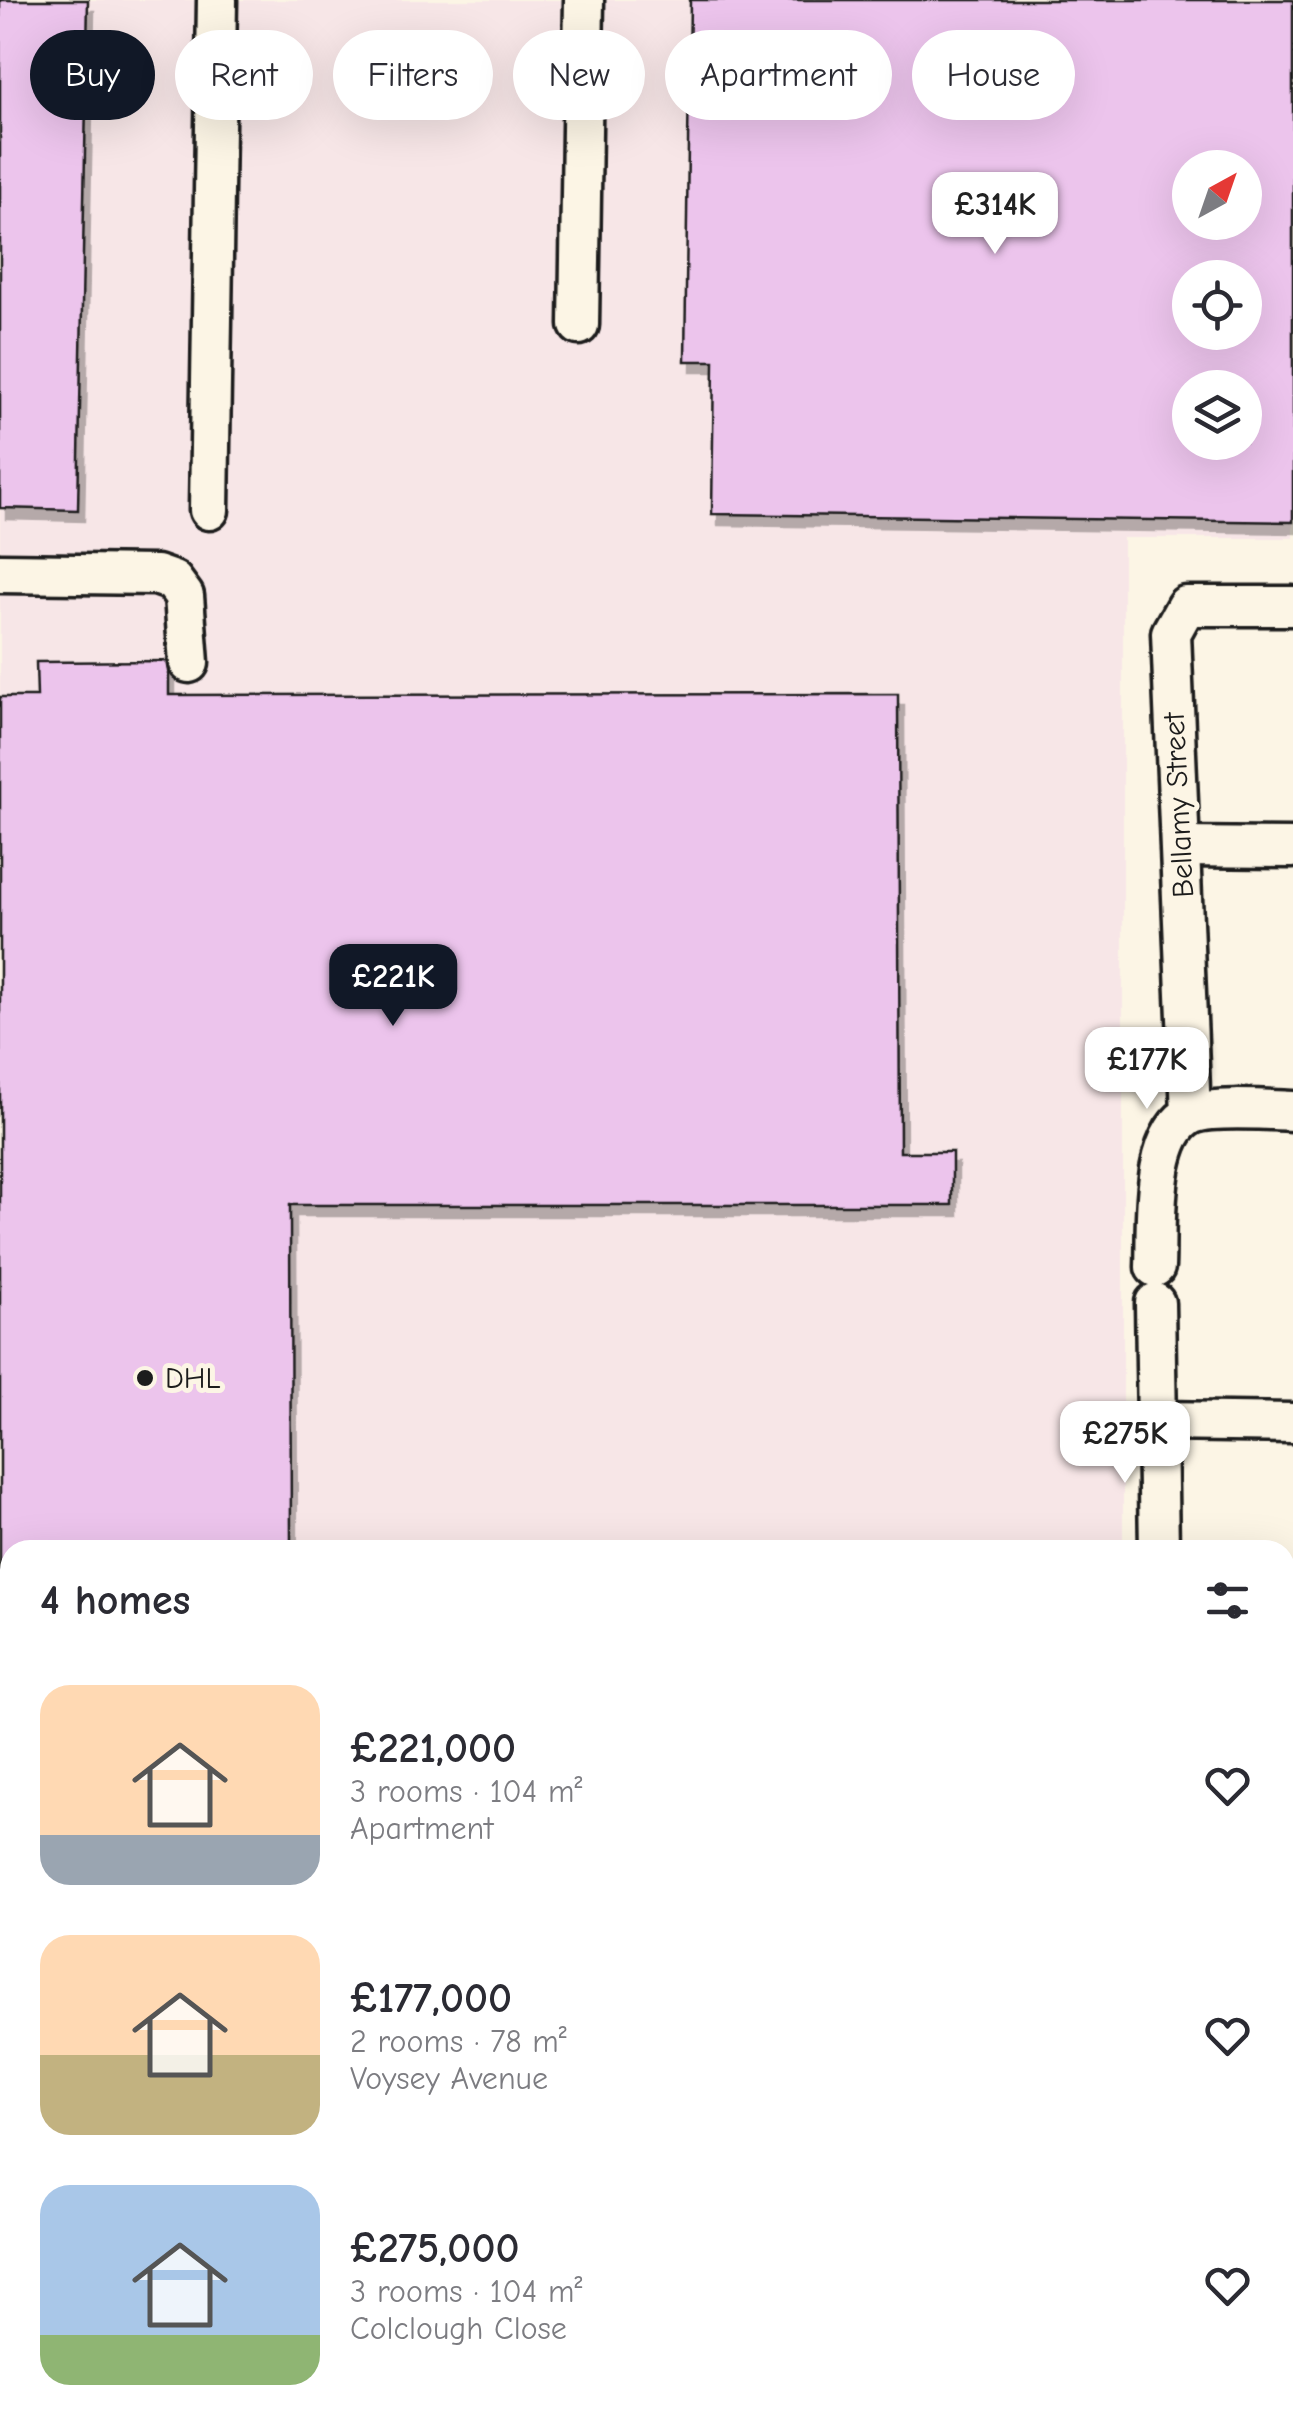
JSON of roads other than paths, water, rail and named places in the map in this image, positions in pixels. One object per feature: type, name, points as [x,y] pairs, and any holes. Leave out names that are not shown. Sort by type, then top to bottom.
[{"type":"street","points":[[209,510],[218,0]]},
{"type":"street","points":[[578,325],[584,0]]},
{"type":"street","points":[[0,573],[156,575],[173,581],[184,596],[189,663]]},
{"type":"street","name":"Bellamy Street","points":[[1191,1114],[1171,633],[1186,606],[1293,606]]},
{"type":"street","points":[[1181,847],[1293,848]]},
{"type":"street","points":[[1159,1540],[1155,1285],[1161,1154],[1191,1114],[1293,1110]]},
{"type":"street","points":[[1158,1421],[1293,1423]]},
{"type":"place","name":"DHL","points":[[145,1378]]}]
